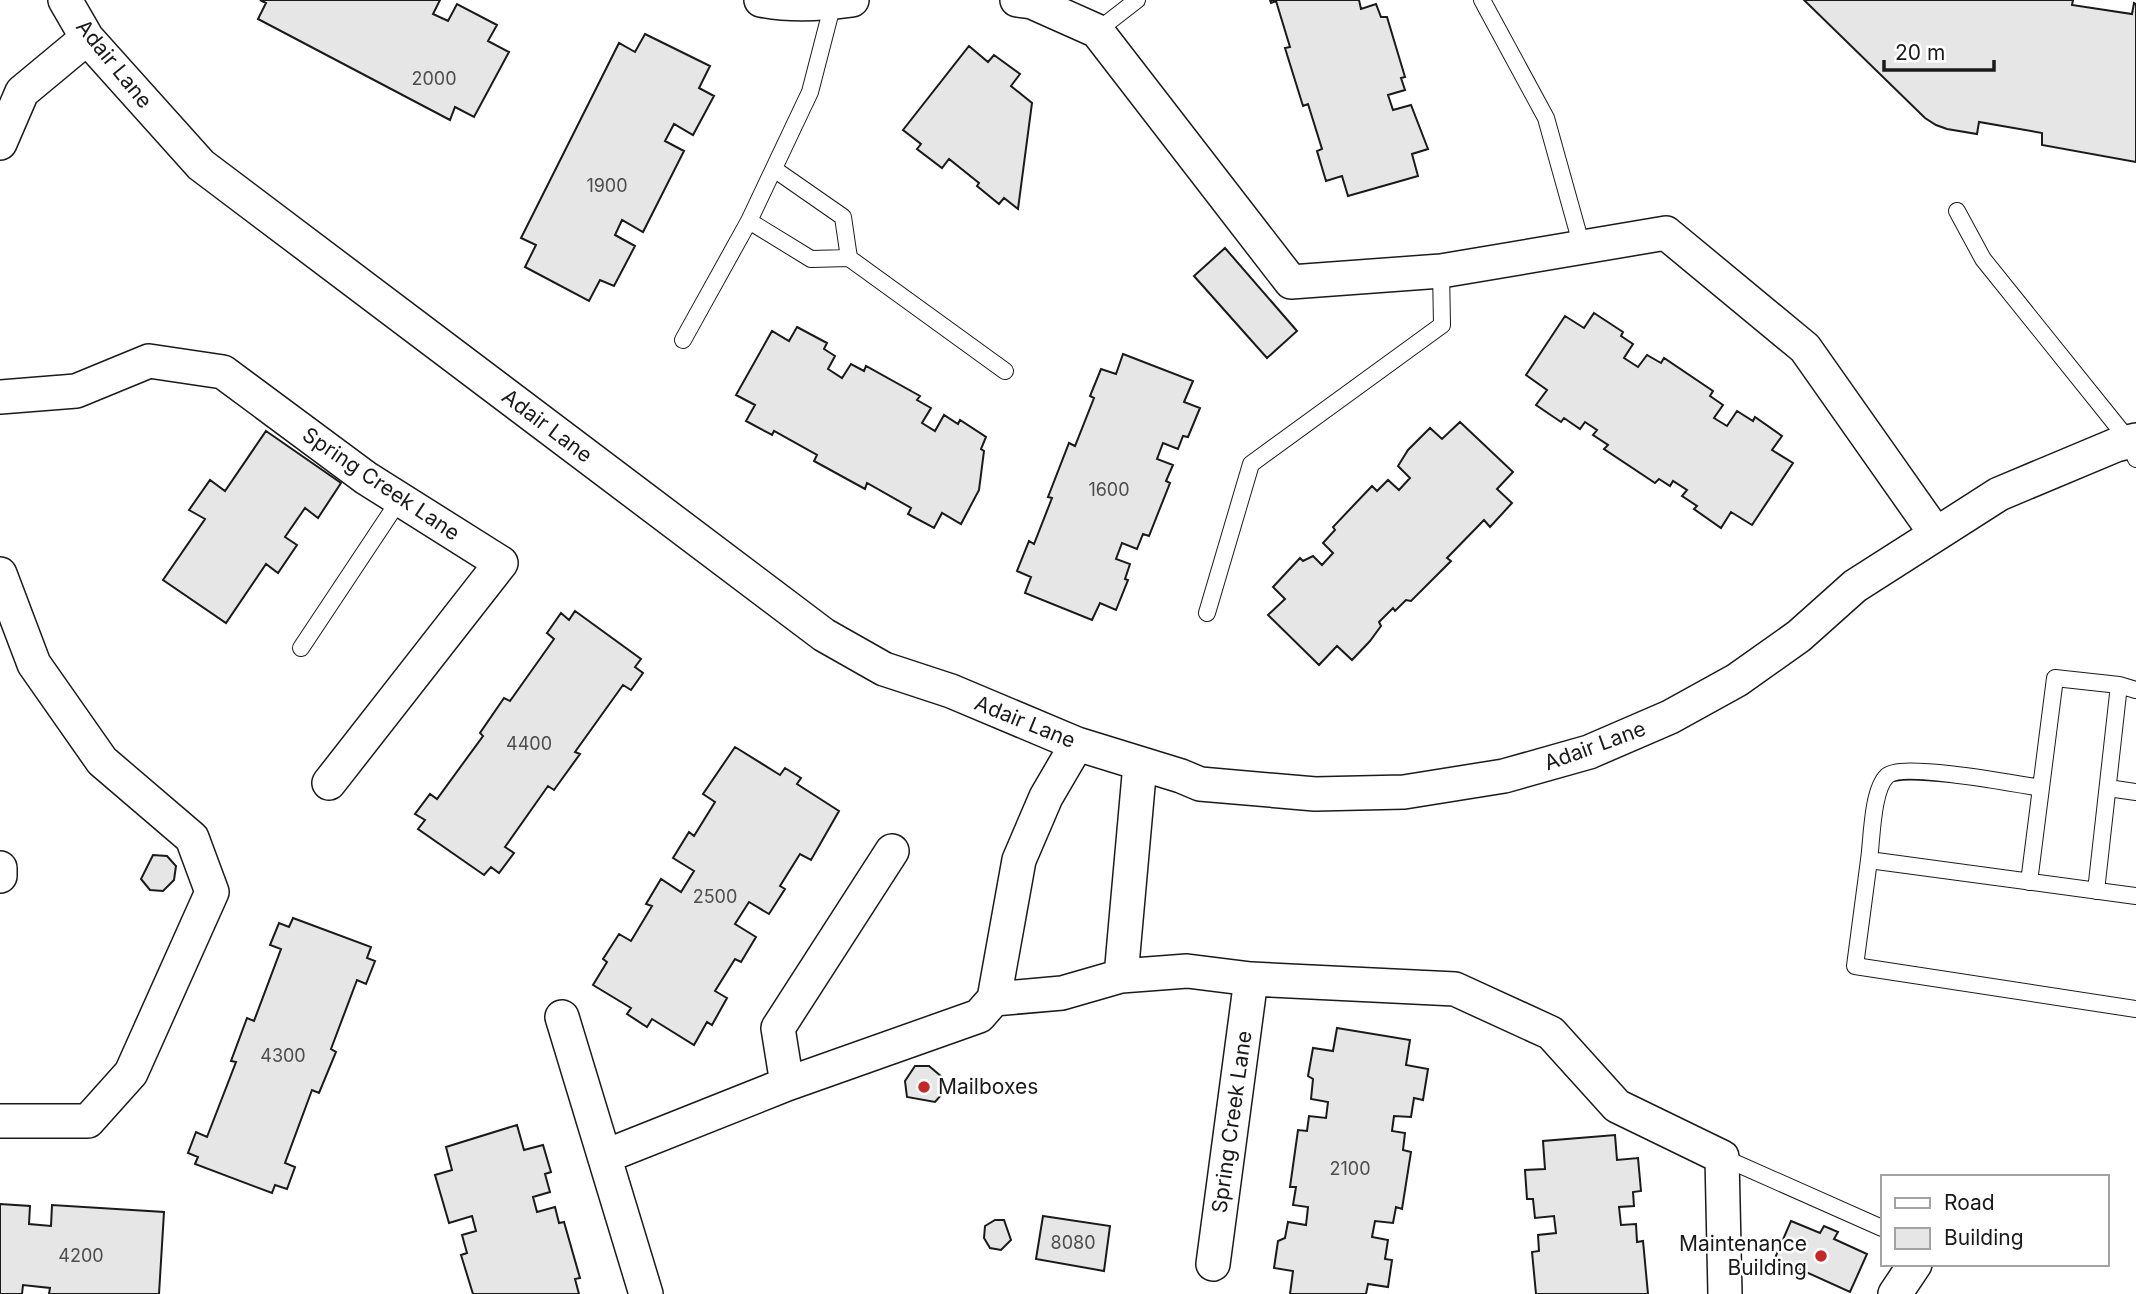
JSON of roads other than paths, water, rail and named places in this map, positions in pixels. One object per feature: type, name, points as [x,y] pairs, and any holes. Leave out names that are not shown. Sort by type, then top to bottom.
[{"type":"street","name":"Adair Lane","points":[[65,0],[87,38],[201,165],[824,635],[884,669],[951,691],[1077,744],[1200,784],[1315,794],[1404,792],[1504,776],[1589,752],[1670,717],[1737,680],[1799,636],[1855,586],[1999,494],[2116,445],[2134,447]]},
{"type":"street","points":[[761,0],[774,3],[842,1]]},
{"type":"street","points":[[1017,0],[1032,2],[1097,31],[1292,282],[1440,271],[1666,233],[1805,348],[1936,534]]},
{"type":"street","points":[[0,143],[22,92],[87,38]]},
{"type":"street","name":"Spring Creek Lane","points":[[0,397],[76,391],[149,361],[223,372],[366,478],[501,563],[329,783]]},
{"type":"street","points":[[0,573],[34,664],[102,761],[192,838],[212,892],[131,1073],[88,1121],[0,1121]]},
{"type":"street","points":[[606,1156],[787,1084],[979,1017],[994,999],[1019,859],[1046,797],[1077,744]]},
{"type":"street","points":[[1121,976],[1140,764]]},
{"type":"street","points":[[787,1084],[778,1028],[892,850]]},
{"type":"street","points":[[0,868],[0,876]]},
{"type":"street","points":[[994,999],[1062,993],[1121,976],[1187,971],[1251,979],[1455,989],[1551,1034],[1618,1106],[1722,1157],[1725,1294]]},
{"type":"street","name":"Spring Creek Lane","points":[[1213,1264],[1251,979]]},
{"type":"street","points":[[562,1017],[646,1294]]},
{"type":"street","points":[[1895,1294],[1914,1266]]},
{"type":"lane","points":[[1097,31],[1137,0]]},
{"type":"lane","points":[[1482,0],[1546,118],[1582,247]]},
{"type":"lane","points":[[683,340],[749,221],[774,169],[810,92],[842,1]]},
{"type":"lane","points":[[774,169],[843,217],[849,257]]},
{"type":"lane","points":[[1957,211],[1983,259],[2134,447]]},
{"type":"lane","points":[[749,221],[811,259],[849,257],[1005,371]]},
{"type":"lane","points":[[1207,613],[1251,464],[1442,325],[1440,271]]},
{"type":"lane","points":[[301,648],[400,499]]},
{"type":"lane","points":[[2029,882],[2055,678],[2119,685],[2136,690]]},
{"type":"lane","points":[[2096,891],[2119,685]]},
{"type":"lane","points":[[2041,788],[1918,771],[1894,772],[1886,776],[1878,792],[1855,966],[2136,1009]]},
{"type":"lane","points":[[2108,789],[2136,792]]},
{"type":"lane","points":[[1869,860],[2136,896]]},
{"type":"lane","points":[[1722,1157],[1881,1228]]},
{"type":"place","name":"Mailboxes","points":[[924,1087]]},
{"type":"place","name":"Maintenance Building","points":[[1821,1256]]}]
